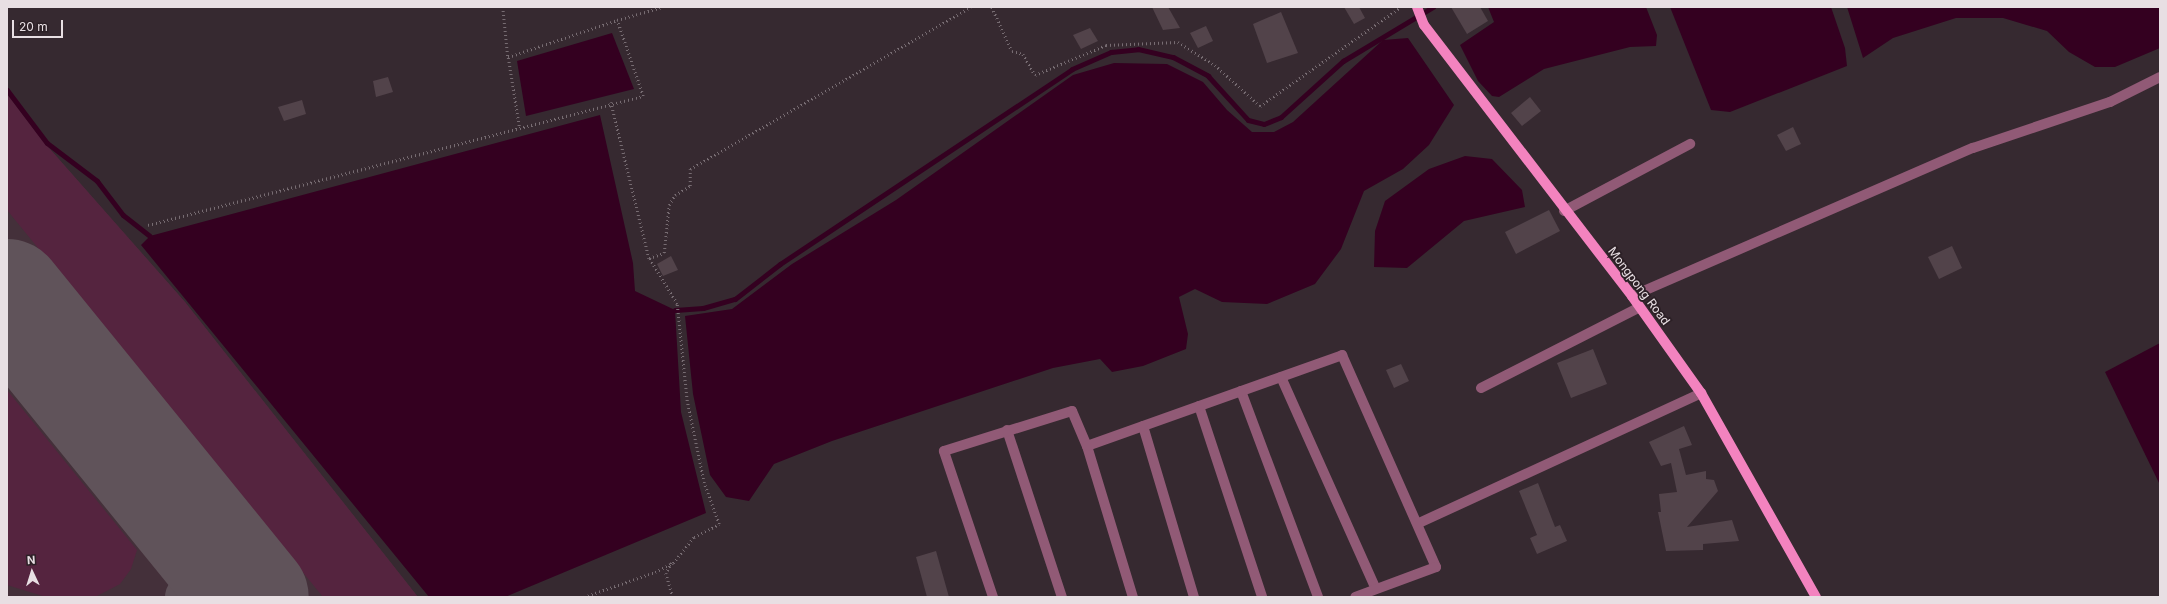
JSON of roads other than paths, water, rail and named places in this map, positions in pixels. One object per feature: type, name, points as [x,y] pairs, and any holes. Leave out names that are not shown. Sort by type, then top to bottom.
[{"type":"main road","name":"Mongpong Road","points":[[1417,7],[1424,25],[1564,211],[1632,296],[1701,393],[1816,597]]},
{"type":"street","points":[[1632,296],[1972,148],[2110,102],[2160,77]]},
{"type":"street","points":[[1564,211],[1690,144]]},
{"type":"street","points":[[1481,388],[1640,307]]},
{"type":"street","points":[[1087,446],[1342,355],[1419,523],[1436,567],[1355,597]]},
{"type":"street","points":[[1281,377],[1376,589]]},
{"type":"street","points":[[1241,391],[1318,597]]},
{"type":"street","points":[[1419,523],[1701,393]]},
{"type":"street","points":[[1199,406],[1262,597]]},
{"type":"street","points":[[993,597],[944,451],[1007,430],[1072,411],[1087,446],[1133,597]]},
{"type":"street","points":[[1143,426],[1194,597]]},
{"type":"street","points":[[1007,430],[1062,597]]},
{"type":"waterway","points":[[675,310],[703,308],[735,299],[780,264],[1072,69],[1111,52],[1138,49],[1173,57],[1208,76],[1248,120],[1264,124],[1281,117],[1343,61],[1433,7]]},
{"type":"waterway","points":[[7,90],[47,143],[97,181],[123,215],[150,236]]}]
